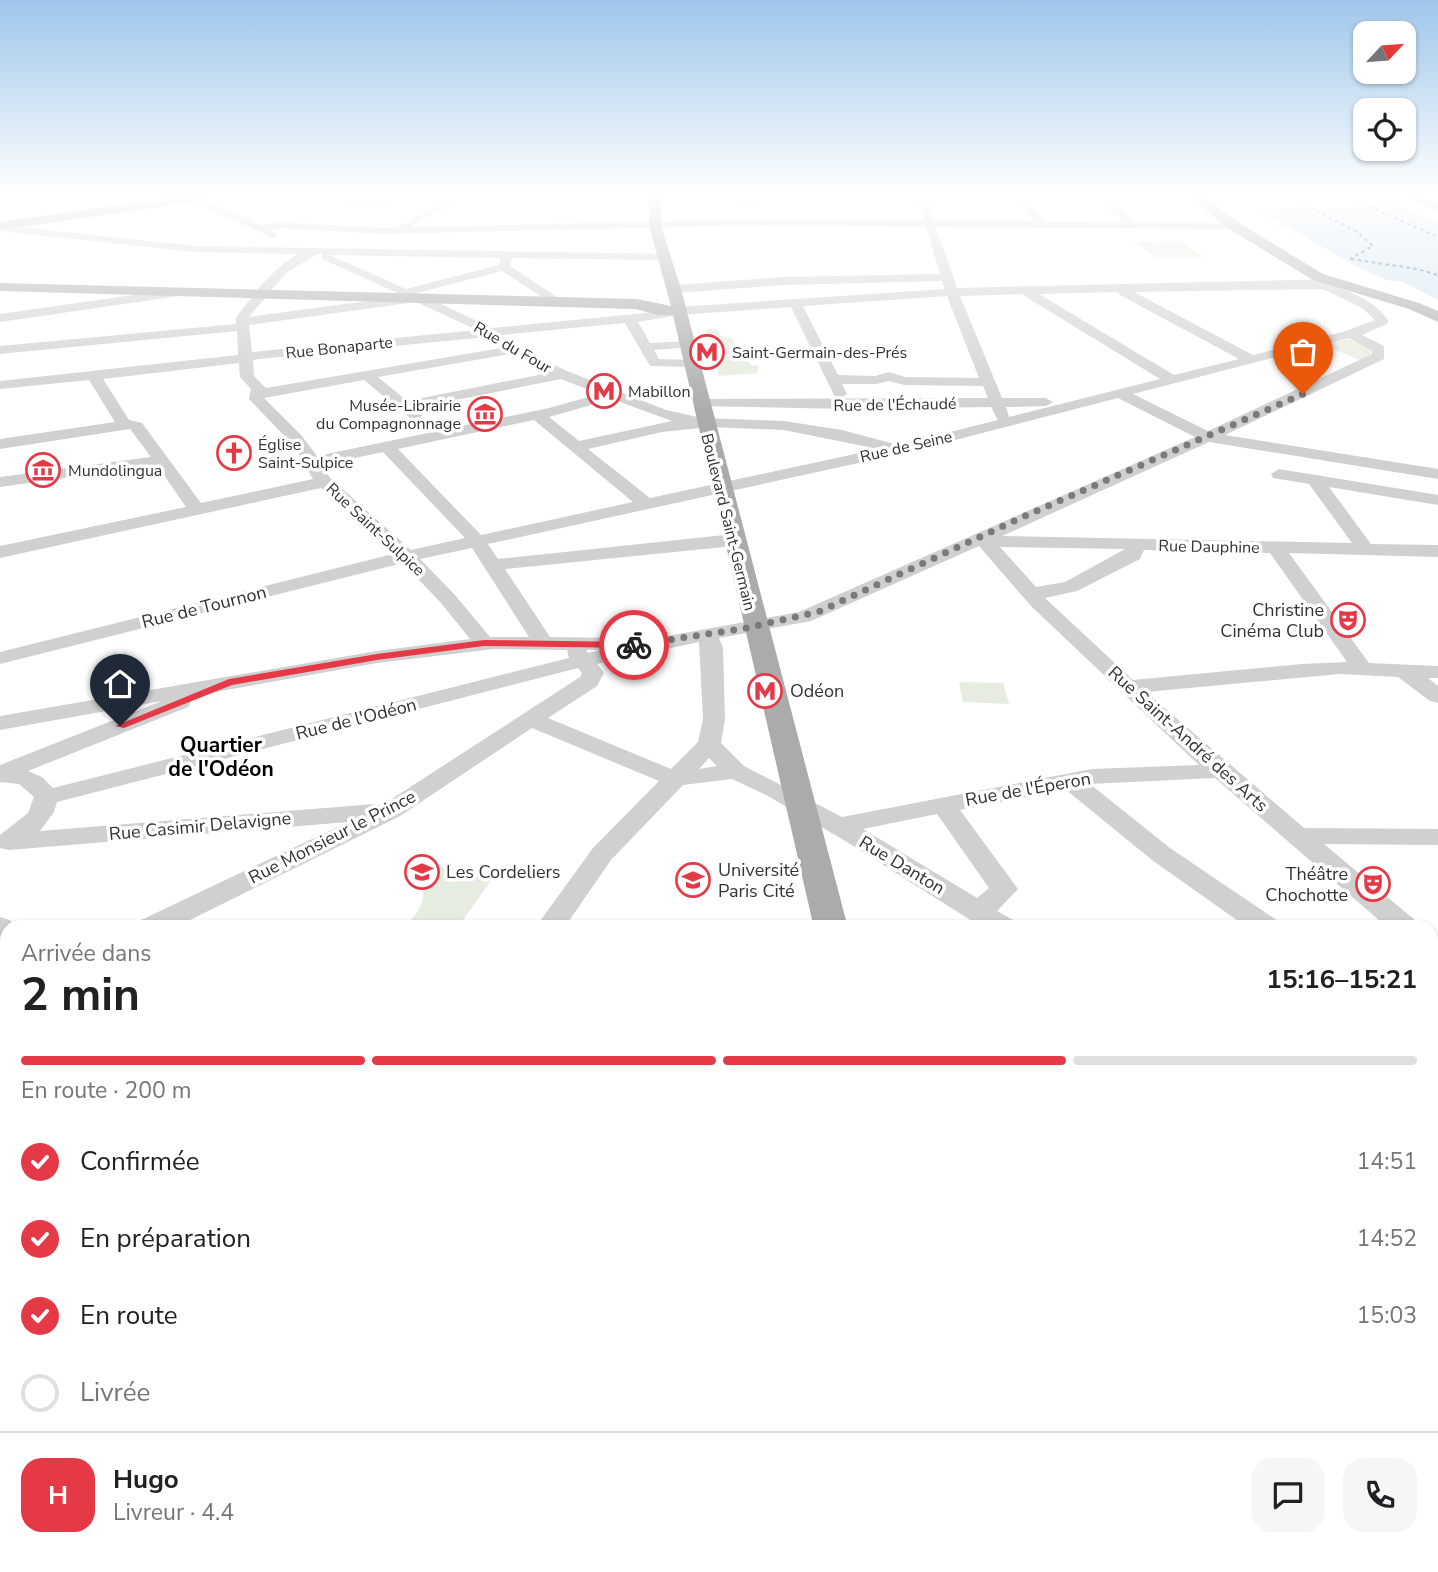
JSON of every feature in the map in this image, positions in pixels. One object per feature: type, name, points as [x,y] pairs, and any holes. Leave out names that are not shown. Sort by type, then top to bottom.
[{"type":"main road","points":[[655,304],[674,289],[668,268]]},
{"type":"main road","points":[[1302,268],[1331,286],[1354,289],[1417,307],[1438,317]]},
{"type":"main road","points":[[0,287],[414,295],[655,304],[678,311]]},
{"type":"main road","name":"Boulevard Saint-Germain","points":[[674,289],[829,920]]},
{"type":"street","points":[[247,377],[242,324],[261,294],[287,268]]},
{"type":"street","name":"Rue du Four","points":[[352,268],[491,332],[512,350],[611,395],[662,414],[702,407]]},
{"type":"street","points":[[0,350],[242,324],[414,295],[485,268]]},
{"type":"street","points":[[514,268],[556,302]]},
{"type":"street","points":[[944,268],[1005,423]]},
{"type":"street","points":[[674,289],[802,280],[947,277]]},
{"type":"street","points":[[834,434],[853,410],[833,379],[796,304],[952,292],[1331,286],[1371,309],[1417,307]]},
{"type":"street","points":[[26,287],[43,380]]},
{"type":"street","points":[[1120,290],[1250,359]]},
{"type":"street","points":[[1027,291],[1172,380]]},
{"type":"street","points":[[0,318],[182,292]]},
{"type":"street","points":[[126,337],[129,299]]},
{"type":"street","name":"Rue Bonaparte","points":[[0,385],[678,311],[796,304]]},
{"type":"street","name":"Rue de Seine","points":[[408,556],[898,449],[1005,423],[1371,328],[1382,321],[1382,318],[1371,309]]},
{"type":"street","points":[[629,318],[655,363],[691,363]]},
{"type":"street","points":[[0,723],[377,657],[484,643],[645,645],[818,612],[1320,386],[1379,356],[1378,349],[1351,334]]},
{"type":"street","points":[[645,347],[686,344]]},
{"type":"street","points":[[258,394],[512,350]]},
{"type":"street","points":[[226,362],[247,377]]},
{"type":"street","points":[[365,374],[440,435]]},
{"type":"street","points":[[404,406],[562,374]]},
{"type":"street","points":[[93,375],[197,510]]},
{"type":"street","name":"Rue Saint-Sulpice","points":[[247,377],[259,388],[256,399],[301,444],[324,482],[408,556],[460,611],[484,643]]},
{"type":"street","points":[[833,379],[876,380],[891,385],[899,385],[904,381],[988,382]]},
{"type":"street","points":[[849,400],[906,398],[929,393],[927,381]]},
{"type":"street","points":[[1120,393],[1207,437],[1438,474]]},
{"type":"street","points":[[312,462],[537,415],[611,395]]},
{"type":"street","name":"Rue de l'Échaudé","points":[[702,407],[849,400],[997,403],[1089,401]]},
{"type":"street","points":[[575,447],[676,424],[702,407],[734,423],[834,434],[898,449]]},
{"type":"street","points":[[537,415],[646,504]]},
{"type":"street","points":[[0,482],[32,458],[130,425]]},
{"type":"street","points":[[0,444],[32,458],[161,460]]},
{"type":"street","points":[[387,446],[477,542],[543,643]]},
{"type":"street","points":[[1279,474],[1438,500]]},
{"type":"street","points":[[1314,480],[1366,550]]},
{"type":"street","points":[[0,552],[324,482]]},
{"type":"street","name":"Rue Dauphine","points":[[981,537],[1001,541],[1438,551]]},
{"type":"street","name":"Rue Saint-André des Arts","points":[[981,537],[1032,594],[1128,687],[1220,771],[1397,920]]},
{"type":"street","points":[[492,565],[734,540]]},
{"type":"street","points":[[1032,594],[1070,587],[1133,555],[1136,544]]},
{"type":"street","points":[[1276,548],[1363,669]]},
{"type":"street","name":"Rue de Tournon","points":[[0,658],[408,556]]},
{"type":"street","points":[[555,920],[602,854],[709,744],[714,719],[712,648],[707,634]]},
{"type":"street","points":[[569,643],[584,662]]},
{"type":"street","name":"Rue de l'Odéon","points":[[46,797],[645,645]]},
{"type":"street","name":"Rue Monsieur le Prince","points":[[166,920],[391,811],[579,687],[593,676],[584,662]]},
{"type":"street","points":[[1128,687],[1301,670],[1438,672]]},
{"type":"street","points":[[1404,671],[1438,696]]},
{"type":"street","points":[[0,775],[229,682]]},
{"type":"street","points":[[532,720],[675,779],[735,771]]},
{"type":"street","points":[[709,744],[735,771],[799,803]]},
{"type":"street","name":"Rue de l'Éperon","points":[[838,826],[1092,776],[1220,771]]},
{"type":"street","points":[[0,775],[16,776],[35,783],[46,797],[40,817],[4,844]]},
{"type":"street","points":[[1070,780],[1161,854],[1256,920]]},
{"type":"street","name":"Rue Danton","points":[[799,803],[992,920]]},
{"type":"street","points":[[943,804],[1004,889],[979,912]]},
{"type":"street","name":"Rue Casimir Delavigne","points":[[4,844],[391,811]]},
{"type":"street","points":[[1300,836],[1438,837]]},
{"type":"shaded area","points":[[715,328],[721,336],[732,338],[741,356],[746,356],[751,365],[759,366],[757,373],[719,376],[706,329]]},
{"type":"shaded area","points":[[1349,339],[1370,349],[1371,354],[1360,360],[1322,345]]},
{"type":"shaded area","points":[[959,682],[1003,683],[1009,704],[963,702]]},
{"type":"shaded area","points":[[436,866],[492,879],[463,920],[410,920],[422,904],[422,885]]},
{"type":"water","points":[[1438,268],[1438,300],[1401,281],[1390,281],[1362,269]]},
{"type":"ferry route","points":[[1413,268],[1438,275]]},
{"type":"way so far","points":[[634,645],[741,629],[818,612],[1025,516],[1303,394]]},
{"type":"place","name":"Saint-Germain-des-Prés","points":[[707,352]]},
{"type":"place","name":"Mabillon","points":[[604,391]]},
{"type":"place","name":"Musée-Librairie du Compagnonnage","points":[[485,414]]},
{"type":"place","name":"Église Saint-Sulpice","points":[[234,453]]},
{"type":"place","name":"Mundolingua","points":[[43,470]]},
{"type":"place","name":"Christine Cinéma Club","points":[[1348,620]]},
{"type":"place","name":"Odéon","points":[[765,691]]},
{"type":"place","name":"Les Cordeliers","points":[[422,872]]},
{"type":"place","name":"Université Paris Cité","points":[[693,880]]},
{"type":"place","name":"Théâtre Chochotte","points":[[1373,884]]},
{"type":"district","name":"Quartier de l'Odéon","points":[[221,757]]},
{"type":"route","points":[[120,726],[229,682],[377,657],[484,643],[634,645]]}]
